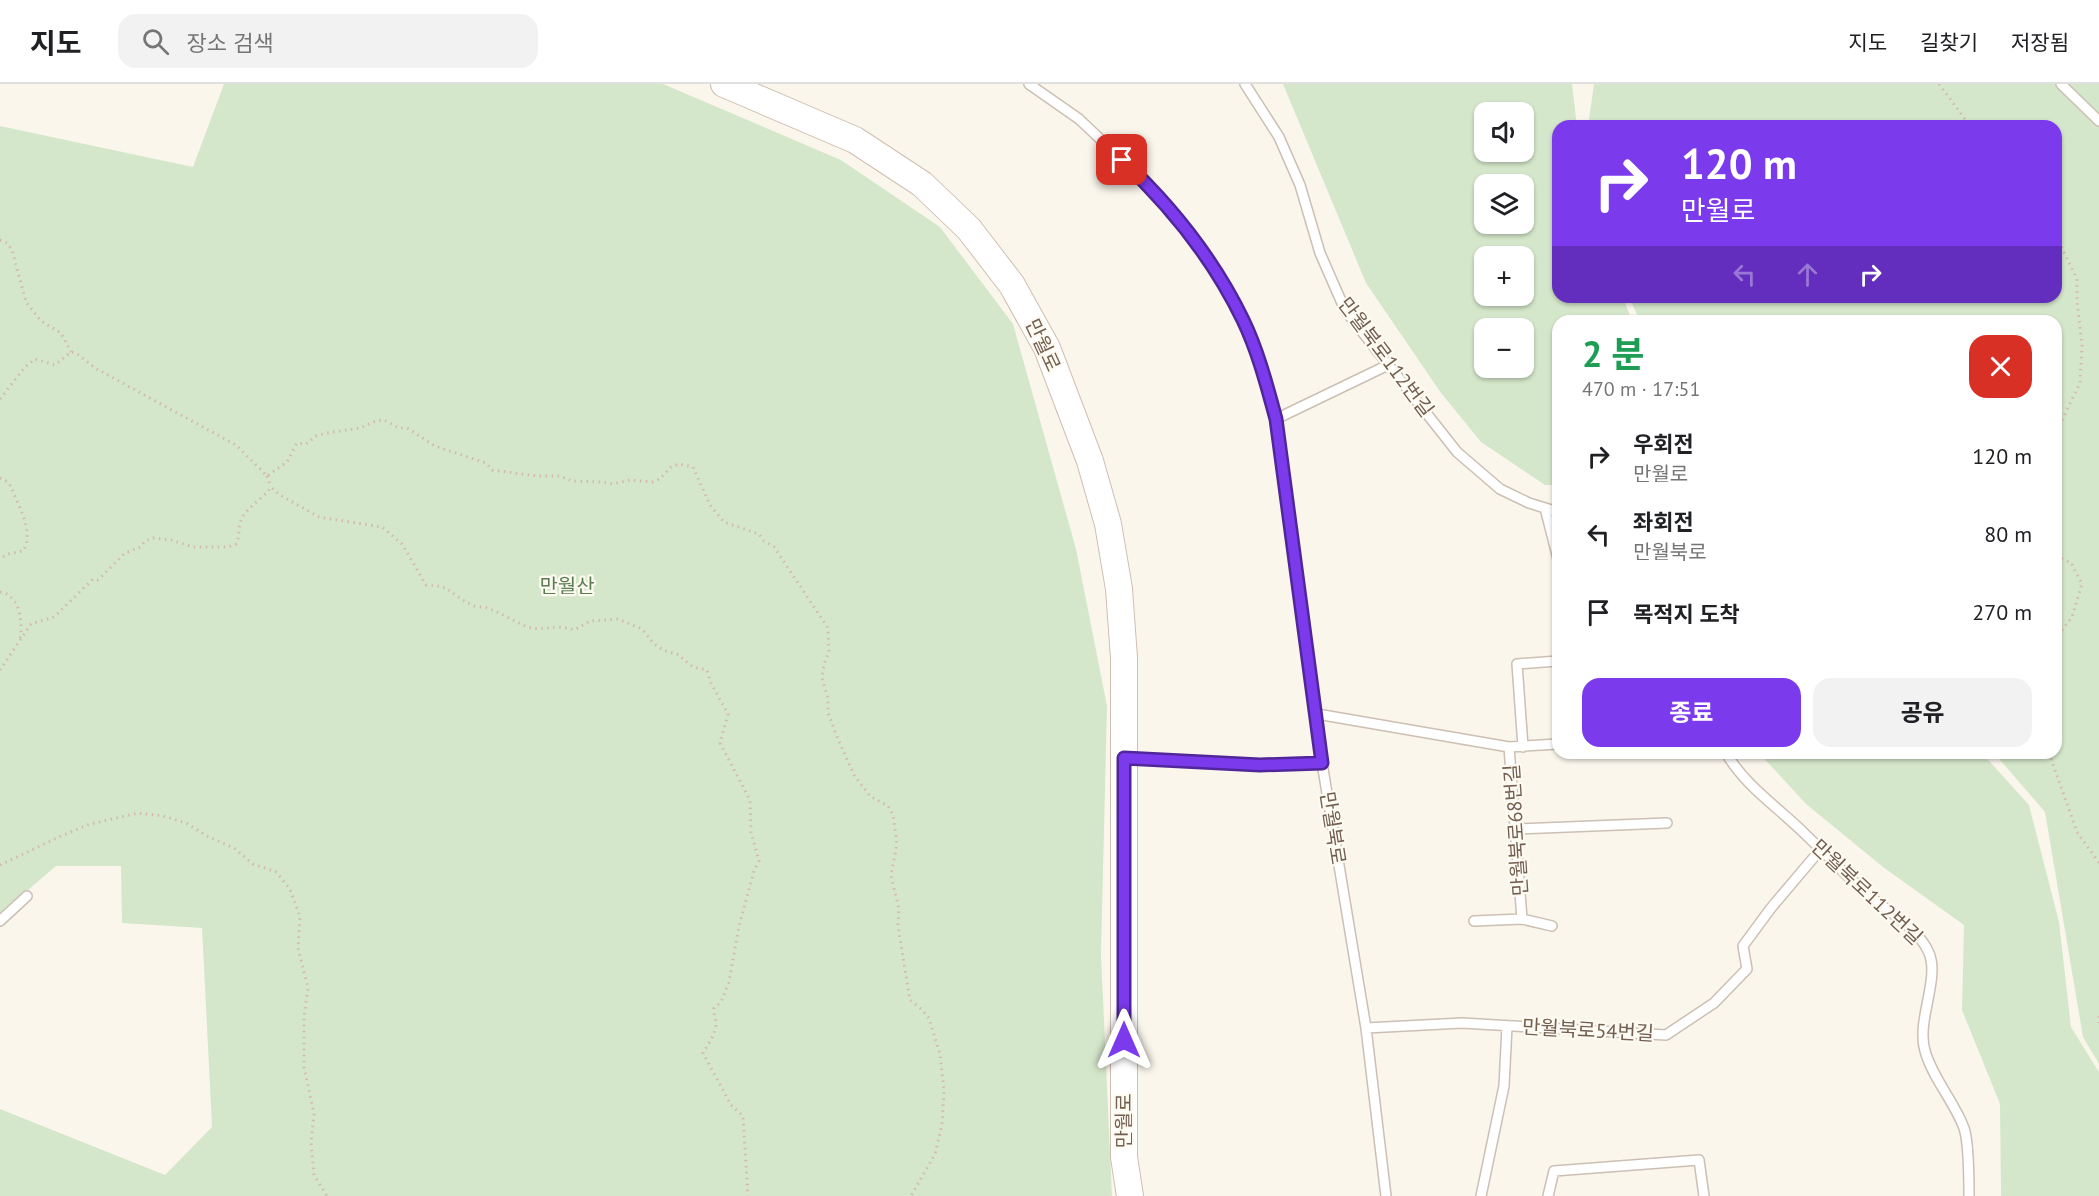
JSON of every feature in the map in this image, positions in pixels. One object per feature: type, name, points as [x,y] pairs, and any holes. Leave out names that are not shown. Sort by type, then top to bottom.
[{"type":"street","name":"만월로","points":[[724,84],[855,140],[922,184],[969,229],[1012,285],[1047,348],[1090,461],[1107,524],[1119,589],[1124,658],[1124,1157],[1130,1196]]},
{"type":"lane","name":"만월북로","points":[[1029,84],[1079,119],[1136,173],[1192,238],[1220,279],[1243,320],[1262,367],[1276,419],[1322,763],[1366,1028],[1386,1196]]},
{"type":"lane","name":"만월북로112번길","points":[[1245,84],[1279,137],[1300,184],[1320,253],[1346,310],[1457,453],[1500,489],[1552,510]]},
{"type":"lane","points":[[2061,84],[2099,120]]},
{"type":"lane","points":[[1276,419],[1388,365]]},
{"type":"lane","points":[[1545,508],[1552,535]]},
{"type":"lane","name":"만월북로68번길","points":[[1523,747],[1517,664],[1552,661]]},
{"type":"lane","name":"만월북로68번길","points":[[1317,714],[1509,747],[1552,745]]},
{"type":"lane","name":"만월북로68번길","points":[[1509,747],[1522,919],[1551,926]]},
{"type":"lane","points":[[1124,758],[1260,765],[1322,763]]},
{"type":"lane","name":"만월북로112번길","points":[[1730,759],[1746,781],[1805,834],[1833,864],[1915,932],[1928,950],[1934,964],[1924,1018],[1924,1049],[1934,1075],[1949,1096],[1965,1130],[1969,1196]]},
{"type":"lane","points":[[1516,829],[1667,823]]},
{"type":"lane","name":"만월북로54번길","points":[[1366,1028],[1462,1023],[1666,1035],[1714,1003],[1747,969],[1743,946],[1771,908],[1820,850]]},
{"type":"lane","points":[[0,921],[27,896]]},
{"type":"lane","points":[[1474,921],[1522,919]]},
{"type":"lane","points":[[1481,1196],[1504,1086],[1507,1026]]},
{"type":"lane","points":[[1548,1196],[1554,1171],[1699,1160],[1704,1196]]},
{"type":"path","points":[[1939,84],[1966,120]]},
{"type":"path","points":[[0,240],[8,243],[12,250],[26,302],[41,321],[61,333],[71,352],[76,353],[95,368],[236,445],[267,476],[271,487],[280,495],[319,517],[382,527],[402,544],[426,585],[441,585],[474,607],[488,608],[531,628],[555,626],[574,630],[590,621],[618,619],[642,629],[654,644],[665,651],[677,654],[693,667],[707,670],[711,683],[728,714],[720,743],[750,800],[751,832],[759,861],[754,871],[739,926],[729,982],[721,1002],[714,1008],[713,1017],[716,1023],[709,1044],[703,1053],[731,1105],[743,1116],[748,1196]]},
{"type":"path","points":[[2062,248],[2078,279],[2082,346],[2080,383],[2062,420]]},
{"type":"path","points":[[0,399],[24,367],[35,359],[55,365],[71,352]]},
{"type":"path","points":[[267,476],[287,462],[297,443],[306,444],[316,436],[360,428],[384,420],[399,428],[407,428],[435,446],[486,463],[492,470],[537,476],[560,476],[572,481],[613,484],[630,480],[652,482],[660,479],[671,467],[687,464],[693,467],[712,509],[724,522],[759,534],[764,541],[774,547],[828,628],[829,652],[822,678],[828,699],[828,713],[838,739],[854,775],[870,796],[888,806],[893,815],[897,844],[891,876],[899,909],[898,926],[910,1000],[928,1018],[940,1054],[944,1091],[942,1125],[935,1154],[911,1196]]},
{"type":"path","points":[[0,478],[8,482],[11,487],[25,522],[27,545],[23,551],[0,559]]},
{"type":"path","points":[[0,670],[31,624],[54,617],[93,579],[98,580],[125,553],[141,547],[145,542],[153,538],[171,540],[193,548],[228,547],[236,544],[240,536],[239,528],[242,517],[271,487]]},
{"type":"path","points":[[2062,559],[2070,563],[2082,584],[2072,617],[2062,631]]},
{"type":"path","points":[[0,592],[12,598],[20,614],[22,630],[20,641]]},
{"type":"path","points":[[2051,759],[2078,832],[2099,862]]},
{"type":"path","points":[[0,865],[90,824],[138,813],[163,816],[186,823],[207,836],[234,848],[253,864],[276,872],[290,890],[300,916],[298,948],[308,988],[304,1016],[304,1067],[314,1114],[310,1143],[314,1175],[327,1196]]},
{"type":"path","points":[[2099,1016],[2099,1023]]},
{"type":"green space","name":"만월산","points":[[224,84],[663,84],[841,160],[940,227],[1013,324],[1076,549],[1107,706],[1101,955],[1112,1196],[0,1196],[0,1109],[165,1175],[212,1127],[202,928],[122,923],[121,866],[56,866],[0,914],[0,126],[193,167]]},
{"type":"green space","points":[[1283,84],[1572,84],[1576,120],[1552,120],[1552,303],[1625,303],[1630,315],[1552,315],[1552,485],[1545,485],[1481,442],[1441,393],[1366,283]]},
{"type":"green space","points":[[1594,84],[2099,84],[2099,1064],[2083,1037],[2045,812],[1999,759],[2062,759],[2062,315],[1637,315],[1632,303],[2062,303],[2062,120],[1589,120]]},
{"type":"green space","points":[[1765,759],[1987,759],[2029,805],[2059,922],[2071,1027],[2099,1072],[2099,1196],[2001,1196],[2000,1104],[1962,1010],[1964,925],[1883,867],[1806,804]]},
{"type":"route","points":[[1122,160],[1192,238],[1220,279],[1243,320],[1262,367],[1276,419],[1322,763],[1260,765],[1124,758],[1124,1040]]}]
